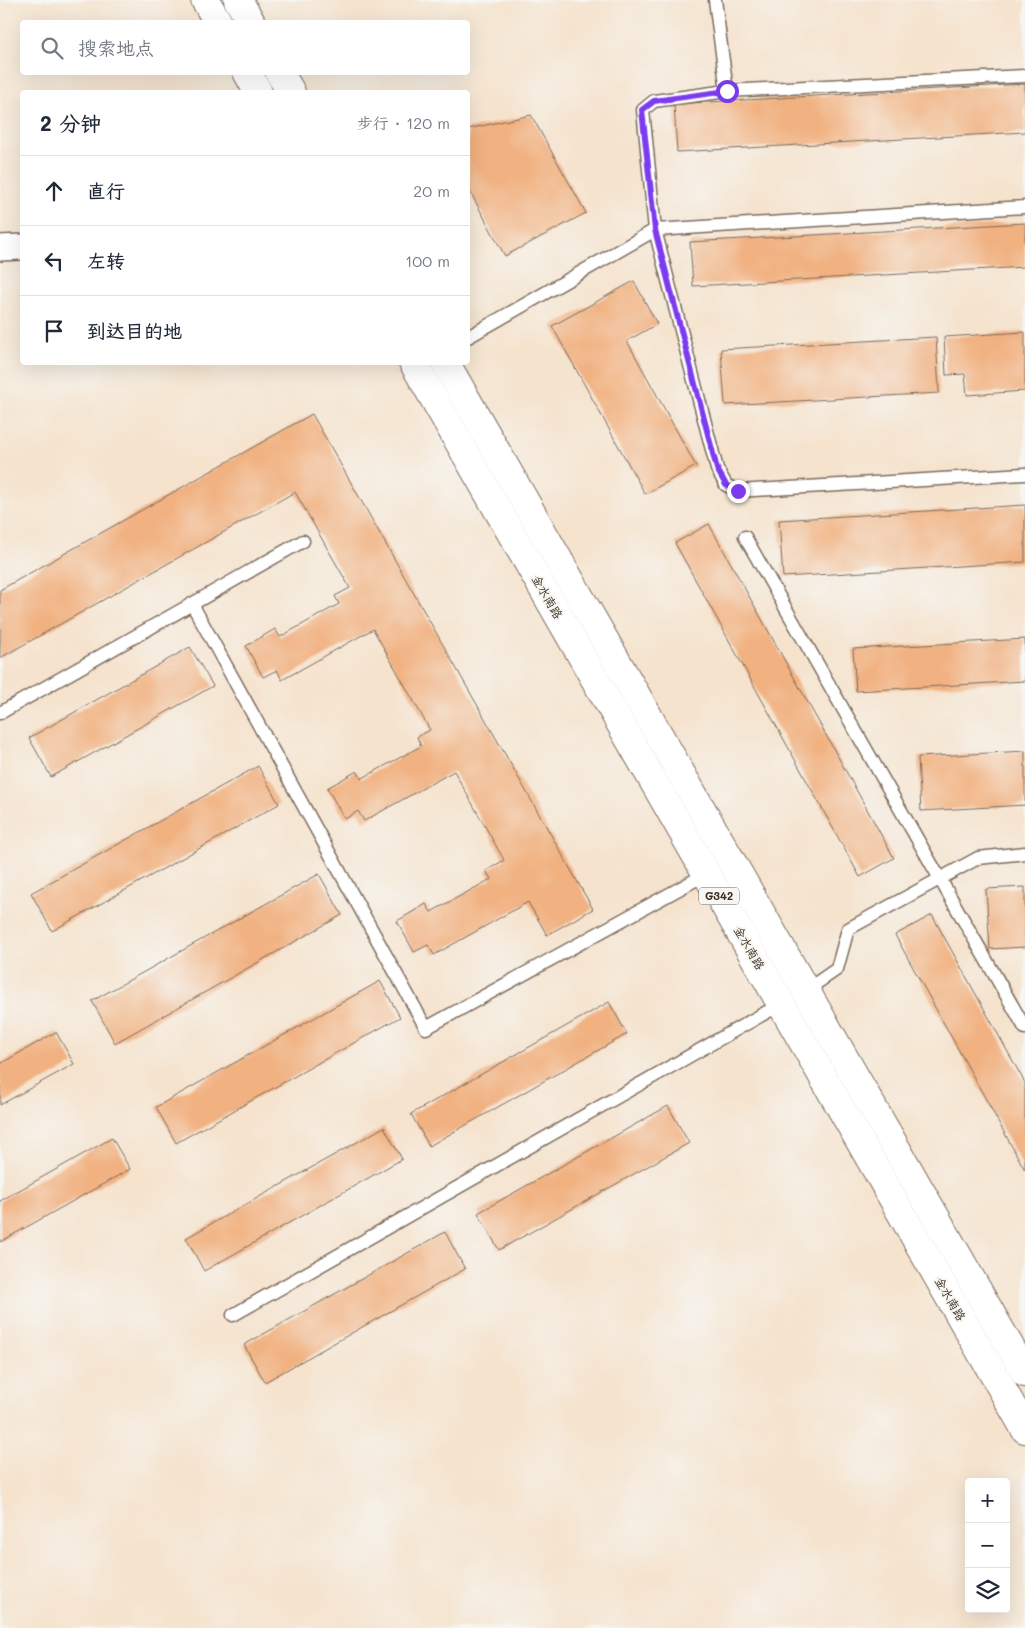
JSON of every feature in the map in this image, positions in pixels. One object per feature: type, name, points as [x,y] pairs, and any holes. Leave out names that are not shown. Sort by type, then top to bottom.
[{"type":"highway","points":[[205,0],[217,20]]},
{"type":"highway","points":[[238,0],[250,20]]},
{"type":"highway","points":[[249,75],[257,90]]},
{"type":"highway","points":[[281,75],[290,90]]},
{"type":"highway","name":"金水南路","points":[[415,365],[1025,1429]]},
{"type":"highway","name":"G342","points":[[447,365],[1025,1373]]},
{"type":"street","points":[[0,248],[20,246]]},
{"type":"lane","points":[[715,0],[727,91]]},
{"type":"lane","points":[[1025,76],[727,91],[654,101],[642,110],[655,230],[717,469],[726,485],[738,491],[1025,474]]},
{"type":"lane","points":[[470,336],[655,230],[1025,207]]},
{"type":"lane","points":[[744,536],[1025,1028]]},
{"type":"lane","points":[[0,713],[303,541]]},
{"type":"lane","points":[[192,604],[426,1028],[706,874]]},
{"type":"lane","points":[[806,991],[837,969],[848,929],[978,858],[1025,853]]},
{"type":"lane","points":[[233,1316],[781,1004]]},
{"type":"building","points":[[1025,84],[1025,132],[677,152],[674,104]]},
{"type":"building","points":[[531,115],[586,213],[505,256],[470,192],[470,129]]},
{"type":"building","points":[[1025,223],[1025,267],[693,286],[690,242]]},
{"type":"building","points":[[634,281],[657,324],[627,341],[696,466],[645,494],[552,326]]},
{"type":"building","points":[[1025,332],[1025,391],[967,395],[965,374],[946,375],[944,337]]},
{"type":"building","points":[[936,337],[939,393],[725,405],[721,349]]},
{"type":"building","points":[[312,414],[593,909],[547,935],[528,902],[434,955],[428,945],[414,952],[397,921],[426,904],[431,912],[491,879],[486,871],[504,860],[454,771],[364,821],[358,811],[345,819],[327,788],[357,771],[361,779],[421,746],[417,737],[430,730],[373,629],[282,680],[277,670],[263,677],[246,646],[275,629],[280,637],[339,604],[335,596],[350,588],[295,492],[0,658],[0,590]]},
{"type":"building","points":[[1025,505],[1025,562],[783,577],[779,520]]},
{"type":"building","points":[[709,524],[894,858],[860,877],[675,543]]},
{"type":"building","points":[[1025,639],[1025,681],[856,691],[853,649]]},
{"type":"building","points":[[190,647],[213,686],[51,777],[29,738]]},
{"type":"building","points":[[1025,751],[1025,805],[921,811],[918,757]]},
{"type":"building","points":[[258,766],[279,804],[52,931],[31,893]]},
{"type":"building","points":[[319,874],[342,915],[115,1043],[92,1001]]},
{"type":"building","points":[[1025,887],[1025,947],[990,949],[986,889]]},
{"type":"building","points":[[932,915],[1025,1083],[1025,1170],[895,935]]},
{"type":"building","points":[[380,981],[400,1017],[176,1143],[156,1107]]},
{"type":"building","points":[[609,1002],[627,1034],[429,1146],[411,1114]]},
{"type":"building","points":[[56,1032],[74,1064],[0,1105],[0,1064]]},
{"type":"building","points":[[668,1106],[689,1143],[499,1250],[478,1213]]},
{"type":"building","points":[[384,1127],[402,1159],[204,1271],[186,1238]]},
{"type":"building","points":[[112,1138],[130,1169],[0,1242],[0,1201]]},
{"type":"building","points":[[445,1232],[465,1269],[265,1382],[244,1345]]},
{"type":"route","points":[[727,91],[654,101],[642,110],[655,230],[717,469],[726,485],[738,491]]}]
